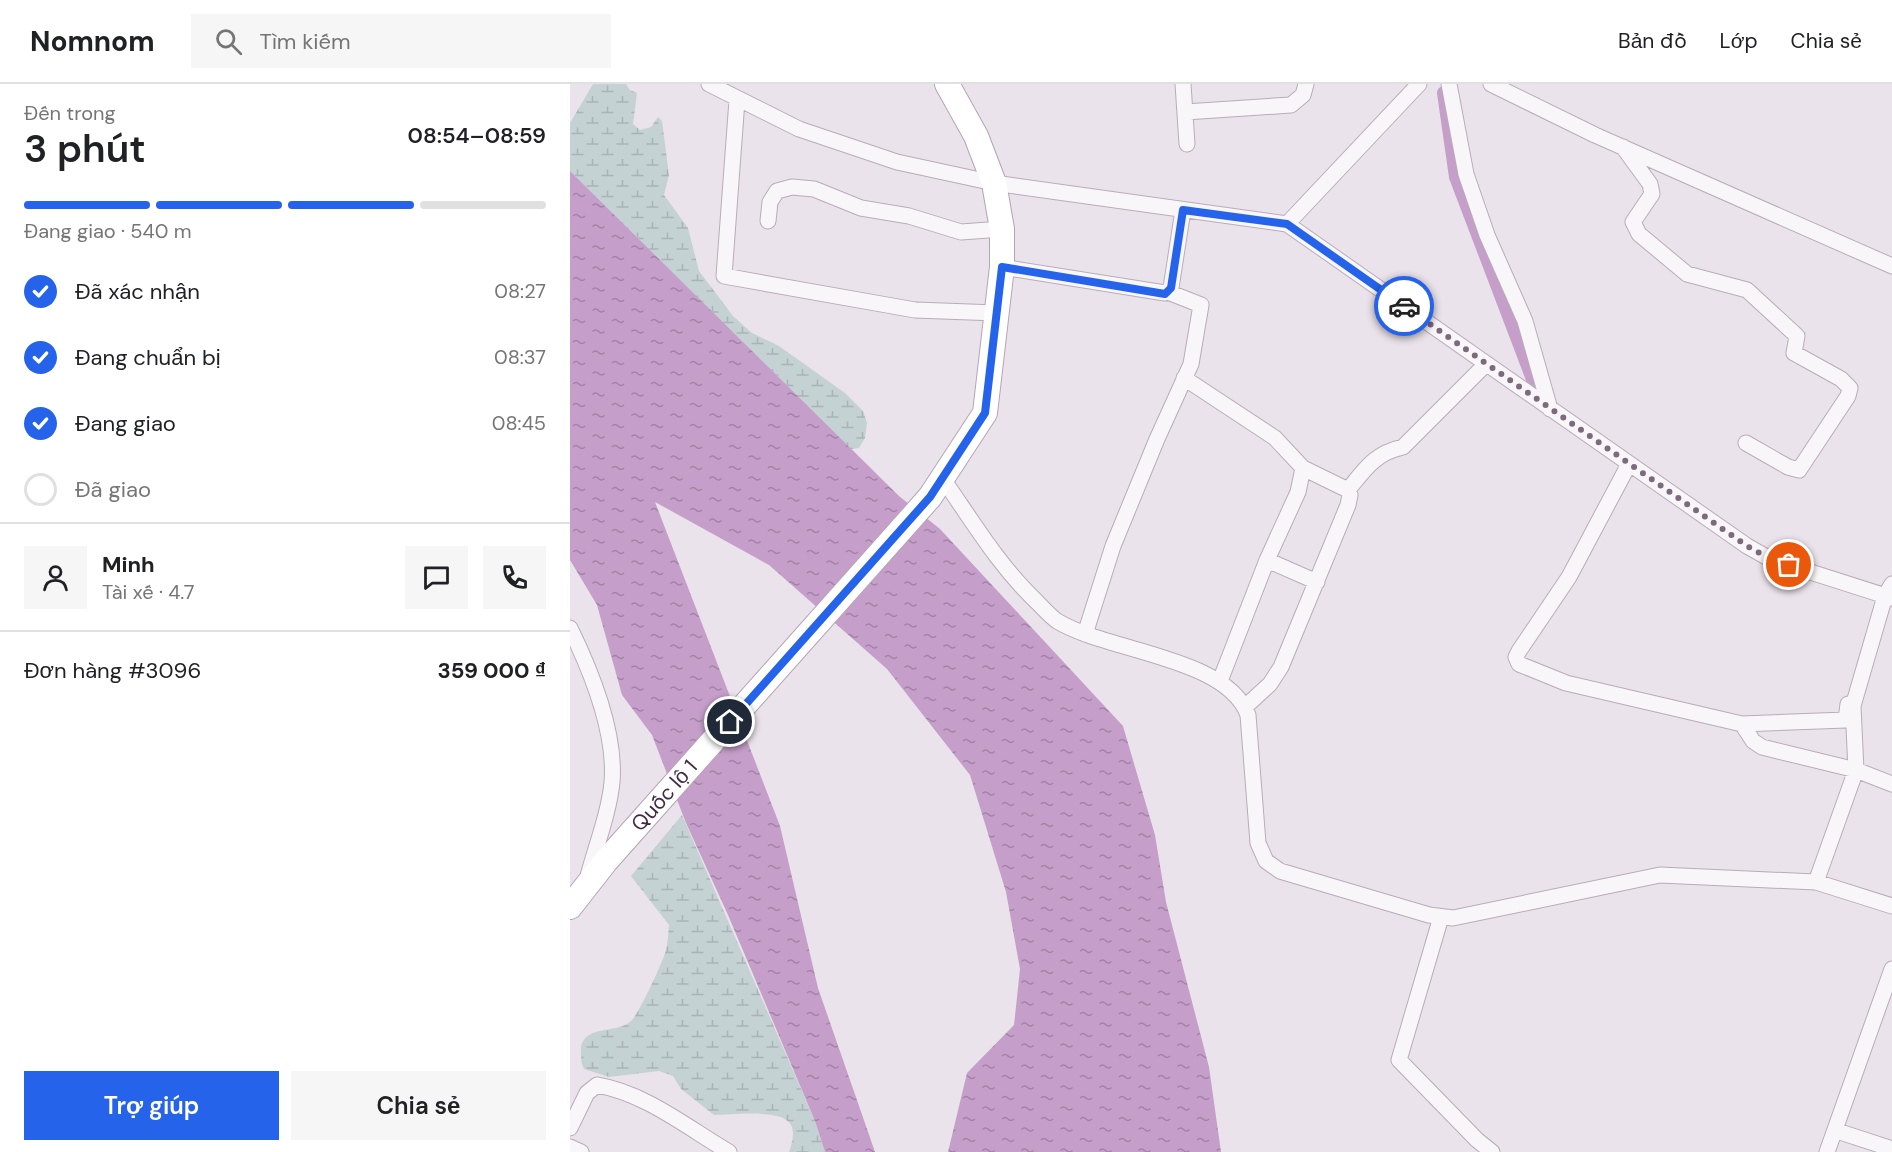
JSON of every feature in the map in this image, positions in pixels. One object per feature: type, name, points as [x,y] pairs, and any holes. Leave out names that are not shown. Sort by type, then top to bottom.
[{"type":"main road","name":"Quốc lộ 1","points":[[570,907],[606,861],[937,488],[985,413],[1002,267],[1002,230],[994,183],[976,136],[947,84]]},
{"type":"street","points":[[709,84],[799,129],[897,162],[994,183],[1287,224],[1761,555],[1890,591],[1855,700],[1856,770],[1816,882]]},
{"type":"street","points":[[1183,84],[1187,144]]},
{"type":"street","points":[[1185,112],[1291,105],[1304,96],[1306,84]]},
{"type":"street","points":[[1287,224],[1419,84]]},
{"type":"street","points":[[1449,84],[1469,185],[1487,235],[1525,321],[1550,409]]},
{"type":"street","points":[[1491,84],[1623,147],[1892,266]]},
{"type":"street","points":[[737,100],[724,276],[915,310],[997,313]]},
{"type":"street","points":[[1623,147],[1650,184],[1652,194],[1633,222],[1639,234],[1688,274],[1725,283],[1756,296],[1775,318],[1797,336],[1794,353],[1840,379],[1850,388],[1848,396],[1799,470],[1788,467],[1746,442]]},
{"type":"street","points":[[768,221],[770,202],[777,191],[803,188],[814,189],[861,208],[909,216],[961,232],[1002,230]]},
{"type":"street","points":[[1168,292],[1171,288],[1183,210]]},
{"type":"street","points":[[1002,267],[1162,294],[1168,292],[1201,304],[1191,364],[1113,546],[1085,634]]},
{"type":"street","points":[[1348,490],[1374,458],[1388,450],[1403,447],[1486,364]]},
{"type":"street","points":[[1184,378],[1275,438],[1303,468],[1348,490],[1350,495],[1317,582],[1276,675],[1245,706]]},
{"type":"street","points":[[1629,464],[1569,577],[1519,651],[1518,662],[1566,683],[1742,724],[1846,720],[1849,702],[1855,700]]},
{"type":"street","points":[[1220,681],[1298,492],[1303,468]]},
{"type":"street","points":[[937,488],[1009,575],[1056,620],[1085,634],[1210,675],[1238,696],[1248,715],[1258,843],[1266,861],[1280,871],[1441,917],[1469,915],[1660,875],[1816,882],[1892,906]]},
{"type":"street","points":[[1268,560],[1317,582]]},
{"type":"street","points":[[570,628],[583,654],[601,707],[612,756],[612,783],[585,885]]},
{"type":"street","points":[[1742,724],[1753,741],[1762,747],[1856,770],[1892,784]]},
{"type":"street","points":[[1441,917],[1399,1060],[1477,1140],[1492,1152]]},
{"type":"street","points":[[1827,1152],[1837,1131],[1892,969]]},
{"type":"street","points":[[570,1128],[587,1093],[597,1085],[610,1087],[659,1109],[729,1152]]},
{"type":"street","points":[[1837,1131],[1892,1149]]},
{"type":"street","points":[[570,1147],[581,1152]]},
{"type":"green space","points":[[593,84],[626,84],[630,90],[637,93],[633,124],[640,130],[651,127],[658,117],[662,121],[669,175],[664,195],[688,228],[699,271],[733,316],[752,333],[779,346],[845,393],[863,411],[867,423],[865,438],[859,448],[851,449],[570,171],[570,123]]},
{"type":"green space","points":[[682,815],[815,1121],[825,1152],[789,1152],[793,1131],[786,1120],[767,1114],[714,1115],[681,1089],[673,1076],[659,1071],[609,1077],[583,1067],[581,1054],[583,1042],[587,1036],[619,1027],[632,1020],[663,959],[667,947],[669,925],[631,876]]},
{"type":"water","points":[[570,171],[899,496],[940,529],[1123,726],[1155,835],[1166,902],[1209,1067],[1221,1152],[948,1152],[967,1073],[1014,1025],[1020,969],[1006,892],[970,775],[887,669],[769,565],[655,502],[780,826],[818,988],[875,1152],[825,1152],[815,1121],[728,915],[686,823],[652,735],[622,695],[597,605],[570,560]]},
{"type":"waterway","points":[[1444,93],[1456,177],[1536,387]]},
{"type":"way so far","points":[[1404,306],[1747,546],[1761,555],[1789,565]]},
{"type":"route","points":[[730,722],[930,497],[985,413],[1002,267],[1165,294],[1171,288],[1183,210],[1287,224],[1404,306]]}]
